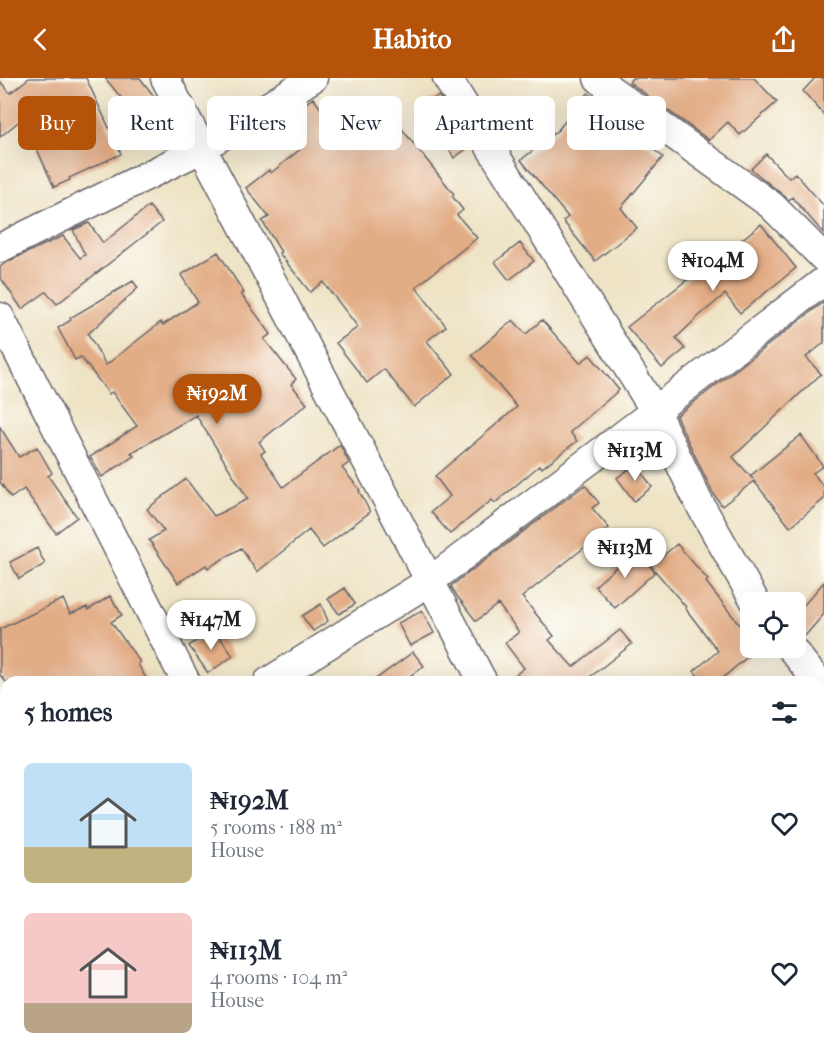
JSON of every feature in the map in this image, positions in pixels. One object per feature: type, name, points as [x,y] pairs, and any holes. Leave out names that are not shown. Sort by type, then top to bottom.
[{"type":"street","points":[[165,78],[480,676]]},
{"type":"street","points":[[0,248],[201,149],[313,78]]},
{"type":"street","points":[[447,78],[655,411],[698,501],[750,592]]},
{"type":"street","points":[[598,78],[771,205],[824,258]]},
{"type":"street","points":[[278,676],[430,581],[824,281]]},
{"type":"street","points":[[0,317],[183,676]]},
{"type":"street","points":[[799,658],[813,676]]},
{"type":"building","points":[[29,78],[86,78],[94,96],[18,96],[18,122],[0,137],[0,81],[10,93]]},
{"type":"building","points":[[105,78],[140,78],[154,96],[120,96]]},
{"type":"building","points":[[632,78],[754,78],[777,102],[740,135],[728,122],[709,140],[666,109],[666,96],[648,96],[629,82]]},
{"type":"building","points":[[815,78],[824,78],[824,115],[803,91]]},
{"type":"building","points":[[313,98],[319,106],[319,150],[402,150],[402,129],[414,144],[414,150],[419,150],[454,194],[452,196],[463,210],[457,215],[477,238],[416,287],[446,326],[427,341],[454,374],[414,407],[384,369],[367,383],[336,343],[358,327],[323,282],[310,292],[279,253],[281,252],[262,221],[269,217],[246,188],[269,170],[271,173],[299,150],[307,150],[307,103]]},
{"type":"building","points":[[96,100],[108,126],[108,150],[119,150],[121,154],[54,187],[37,150],[96,150]]},
{"type":"building","points":[[567,119],[567,150],[654,150],[663,157],[621,208],[637,228],[595,261],[563,221],[568,217],[521,160],[533,150],[555,150],[555,132]]},
{"type":"building","points":[[450,150],[465,150],[454,158]]},
{"type":"building","points":[[766,154],[789,178],[795,173],[824,206],[824,234],[792,197],[789,200],[751,169]]},
{"type":"building","points":[[149,206],[162,222],[57,304],[46,292],[22,309],[0,277],[0,267],[5,263],[63,236],[80,258],[85,255],[73,230],[89,223],[103,243]]},
{"type":"building","points":[[761,224],[796,268],[740,313],[725,294],[676,338],[685,349],[662,368],[627,327]]},
{"type":"building","points":[[520,243],[534,261],[509,280],[495,262]]},
{"type":"building","points":[[218,252],[244,293],[241,294],[271,334],[264,339],[296,379],[291,384],[307,404],[259,442],[265,451],[261,454],[283,487],[340,445],[349,463],[342,468],[360,490],[370,512],[323,548],[309,530],[257,572],[241,548],[208,568],[206,565],[178,583],[149,540],[164,531],[147,509],[186,479],[214,516],[248,499],[196,415],[131,453],[134,456],[102,477],[90,457],[137,426],[112,392],[109,394],[81,357],[75,360],[58,328],[71,320],[70,318],[133,281],[138,288],[88,334],[106,365],[161,322],[163,325],[198,302],[181,275]]},
{"type":"building","points":[[824,302],[824,343],[806,357],[821,374],[733,457],[750,476],[801,435],[823,466],[813,473],[824,487],[824,499],[790,527],[754,481],[722,506],[713,493],[676,416]]},
{"type":"building","points":[[513,320],[526,334],[542,320],[580,363],[590,355],[619,390],[570,432],[577,441],[542,468],[540,465],[495,503],[492,500],[450,534],[431,512],[450,496],[435,476],[517,407],[472,355]]},
{"type":"building","points":[[0,427],[19,457],[37,447],[52,473],[48,476],[77,517],[56,533],[24,489],[11,498],[0,482]]},
{"type":"building","points":[[636,464],[652,487],[634,501],[617,478]]},
{"type":"building","points":[[585,485],[599,503],[592,508],[609,528],[522,597],[554,636],[549,640],[573,667],[620,630],[632,644],[591,676],[514,676],[524,668],[505,643],[519,632],[498,604],[476,621],[451,586]]},
{"type":"building","points":[[677,544],[708,580],[706,582],[740,625],[740,658],[746,658],[725,676],[698,676],[694,671],[718,651],[686,607],[651,566]]},
{"type":"building","points":[[37,548],[45,564],[19,579],[10,562]]},
{"type":"building","points":[[635,550],[655,572],[615,608],[595,586]]},
{"type":"building","points":[[824,582],[824,614],[806,635],[806,602]]},
{"type":"building","points":[[345,588],[355,604],[339,614],[328,599]]},
{"type":"building","points":[[110,596],[122,615],[111,622],[140,662],[138,664],[145,676],[0,675],[0,629],[63,599],[70,614],[87,607],[88,610]]},
{"type":"building","points":[[321,604],[328,621],[313,631],[302,616]]},
{"type":"building","points":[[422,611],[434,633],[410,646],[398,623]]},
{"type":"building","points":[[214,629],[233,656],[208,673],[189,646]]},
{"type":"building","points":[[413,652],[424,666],[410,676],[380,676]]}]
